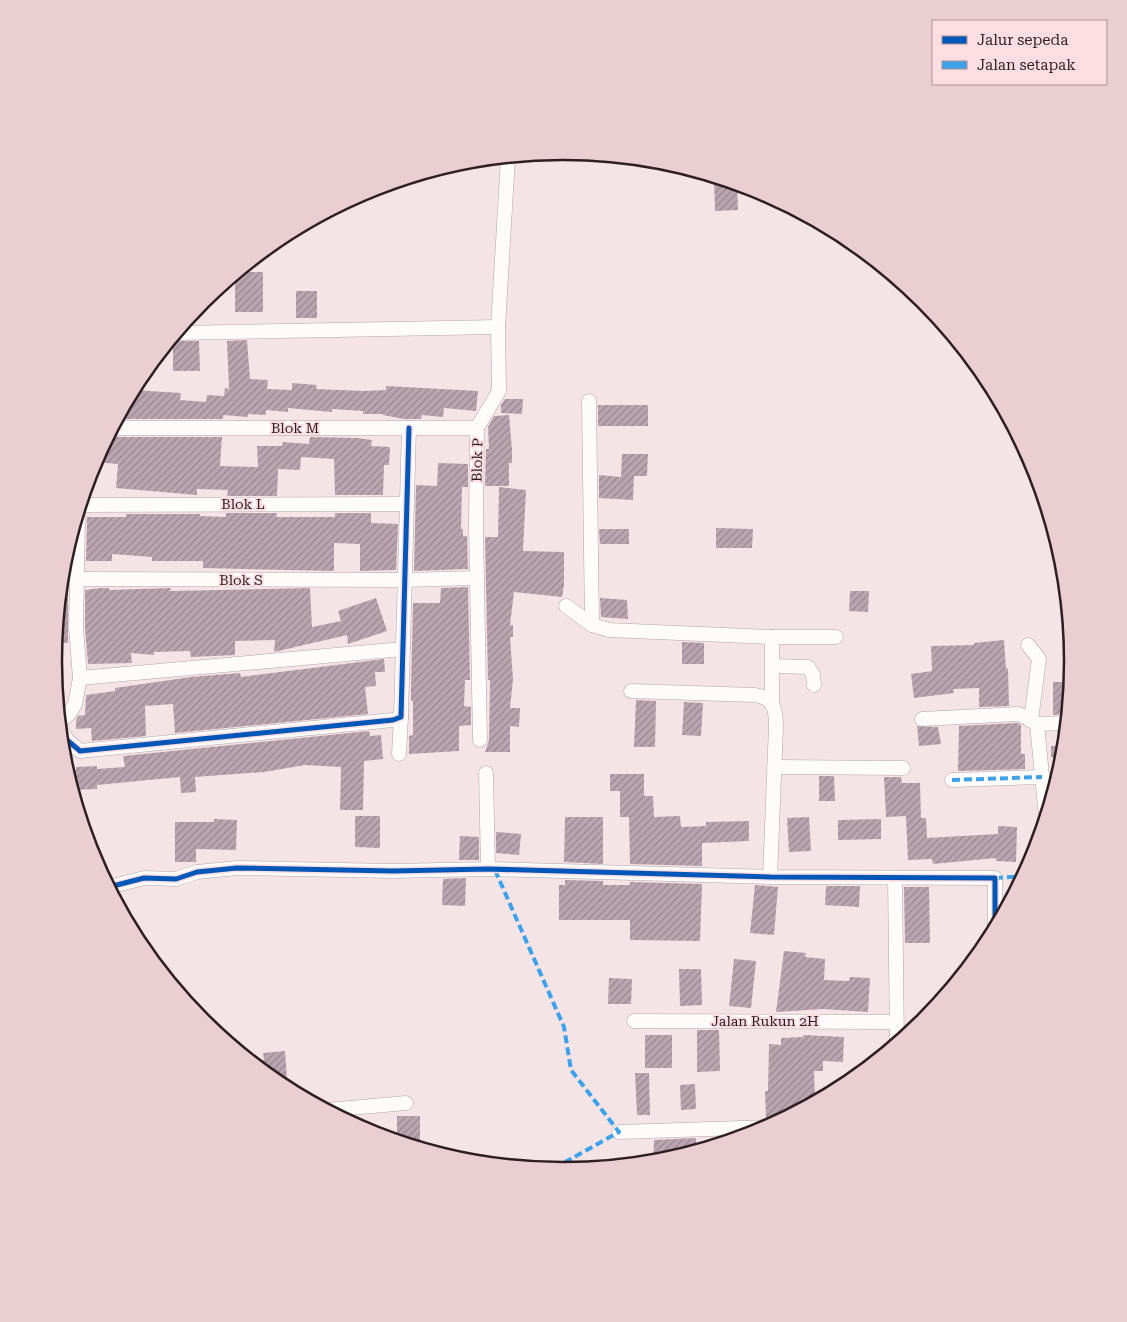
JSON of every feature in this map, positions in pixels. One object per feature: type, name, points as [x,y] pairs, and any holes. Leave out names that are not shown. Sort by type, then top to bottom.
[{"type":"street","name":"Blok P","points":[[480,740],[480,656],[476,578],[477,428],[499,391],[498,327],[508,163]]},
{"type":"street","points":[[186,333],[498,327]]},
{"type":"street","points":[[589,401],[592,625]]},
{"type":"street","name":"Blok M","points":[[120,428],[477,428]]},
{"type":"street","points":[[399,754],[409,428]]},
{"type":"street","name":"Blok L","points":[[88,505],[406,504]]},
{"type":"street","points":[[66,716],[75,704],[80,678],[76,628],[78,539]]},
{"type":"street","name":"Blok S","points":[[78,579],[404,580],[476,578]]},
{"type":"street","points":[[566,606],[592,625],[616,631],[772,637],[836,637]]},
{"type":"street","points":[[770,877],[776,713],[772,702],[772,637]]},
{"type":"street","points":[[1028,645],[1039,659],[1047,723],[1042,777],[1044,800]]},
{"type":"street","points":[[80,678],[403,649]]},
{"type":"street","points":[[773,666],[808,666],[813,674],[814,685]]},
{"type":"street","points":[[631,691],[754,695],[768,698],[772,702]]},
{"type":"street","points":[[922,719],[1019,714],[1047,723]]},
{"type":"street","points":[[69,742],[80,751],[393,720],[401,717]]},
{"type":"street","points":[[774,767],[903,768]]},
{"type":"street","points":[[486,773],[488,869]]},
{"type":"street","points":[[952,780],[1042,777]]},
{"type":"street","points":[[115,885],[128,880],[144,878],[176,879],[196,872],[221,868],[393,871],[488,869],[770,877],[995,878],[995,915]]},
{"type":"street","points":[[895,878],[896,1036]]},
{"type":"street","name":"Jalan Rukun 2H","points":[[634,1020],[895,1022]]},
{"type":"street","points":[[340,1109],[406,1103]]},
{"type":"street","points":[[619,1132],[745,1128]]},
{"type":"building","points":[[714,184],[737,192],[738,210],[715,211]]},
{"type":"building","points":[[249,272],[263,272],[263,312],[235,312],[235,282]]},
{"type":"building","points":[[296,291],[317,291],[317,318],[296,318]]},
{"type":"building","points":[[247,340],[250,379],[268,380],[267,389],[292,390],[292,383],[317,385],[316,389],[363,391],[386,390],[386,386],[478,391],[476,411],[444,408],[443,417],[422,415],[421,419],[404,419],[383,414],[363,414],[363,411],[332,409],[332,412],[288,408],[288,412],[266,410],[266,415],[248,414],[248,417],[223,415],[223,419],[125,419],[142,391],[181,393],[180,400],[206,402],[207,395],[224,396],[225,388],[229,389],[227,341]]},
{"type":"building","points":[[179,341],[199,341],[200,371],[173,371],[173,348]]},
{"type":"building","points":[[505,399],[523,399],[522,414],[501,413],[501,405]]},
{"type":"building","points":[[598,405],[648,405],[648,426],[598,426]]},
{"type":"building","points":[[509,415],[512,463],[509,463],[509,486],[485,486],[486,449],[489,449],[488,427],[494,416]]},
{"type":"building","points":[[115,437],[222,437],[220,466],[258,467],[257,446],[282,446],[283,442],[309,444],[310,437],[358,438],[372,440],[371,446],[390,447],[389,465],[384,465],[383,495],[335,495],[334,459],[301,457],[300,470],[278,469],[277,496],[227,496],[228,490],[197,489],[197,495],[116,488],[118,464],[104,463]]},
{"type":"building","points":[[622,454],[648,454],[647,476],[634,476],[633,500],[599,498],[599,475],[621,477]]},
{"type":"building","points":[[438,463],[468,464],[468,487],[462,487],[461,529],[463,529],[463,536],[467,536],[468,569],[414,571],[416,485],[437,486]]},
{"type":"building","points":[[499,487],[526,490],[523,551],[564,552],[564,585],[562,597],[514,592],[510,625],[513,625],[513,637],[510,637],[513,679],[510,708],[520,708],[519,727],[510,726],[510,752],[485,752],[489,740],[490,680],[488,680],[485,537],[498,537]]},
{"type":"building","points":[[226,513],[277,513],[276,517],[335,517],[335,513],[371,513],[371,523],[398,524],[396,570],[360,571],[360,544],[334,543],[334,571],[203,568],[203,561],[152,561],[152,557],[112,554],[112,561],[86,561],[87,517],[126,517],[126,514],[200,514],[200,516],[226,517]]},
{"type":"building","points":[[716,528],[753,529],[752,548],[716,548]]},
{"type":"building","points":[[599,529],[629,529],[629,544],[600,544]]},
{"type":"building","points":[[468,587],[470,680],[465,680],[464,706],[471,707],[471,725],[459,726],[459,751],[409,754],[409,736],[413,735],[411,689],[413,603],[440,603],[441,588]]},
{"type":"building","points":[[109,588],[109,590],[171,588],[170,591],[310,588],[312,627],[341,621],[338,611],[376,598],[387,631],[348,644],[347,635],[274,652],[275,640],[235,641],[235,655],[191,657],[190,651],[154,652],[154,655],[131,653],[132,663],[88,664],[85,628],[85,590]]},
{"type":"building","points":[[850,591],[869,591],[868,612],[849,611]]},
{"type":"building","points":[[68,592],[68,643],[63,643],[64,628]]},
{"type":"building","points":[[600,598],[627,600],[628,619],[601,617]]},
{"type":"building","points":[[1004,640],[1006,669],[1008,668],[1009,706],[979,707],[979,688],[953,689],[954,693],[914,698],[911,674],[932,671],[931,646],[974,645],[974,643]]},
{"type":"building","points":[[682,642],[704,643],[704,664],[682,664]]},
{"type":"building","points":[[384,659],[385,672],[375,672],[376,686],[365,687],[368,714],[175,733],[173,704],[145,706],[146,736],[92,741],[91,728],[76,729],[78,716],[85,715],[86,695],[115,691],[115,688],[191,677],[240,673],[241,677]]},
{"type":"building","points":[[1053,682],[1063,682],[1061,714],[1053,715]]},
{"type":"building","points":[[636,700],[656,701],[655,747],[634,747]]},
{"type":"building","points":[[684,702],[703,703],[701,736],[682,735]]},
{"type":"building","points":[[1017,723],[1021,725],[1021,754],[1025,754],[1025,769],[958,771],[959,726]]},
{"type":"building","points":[[917,726],[938,727],[941,744],[919,746]]},
{"type":"building","points":[[369,731],[370,736],[381,735],[383,759],[364,761],[363,810],[340,810],[341,767],[305,765],[264,772],[195,777],[196,792],[181,793],[180,777],[97,785],[97,789],[80,790],[76,767],[97,766],[97,769],[125,767],[123,756]]},
{"type":"building","points":[[1051,746],[1057,746],[1055,757],[1051,757]]},
{"type":"building","points":[[610,774],[644,774],[644,796],[653,796],[654,817],[680,816],[681,827],[706,826],[706,822],[749,821],[749,841],[702,843],[702,866],[630,864],[629,817],[620,817],[620,791],[610,791]]},
{"type":"building","points":[[819,776],[834,776],[835,801],[819,801]]},
{"type":"building","points":[[884,777],[901,777],[902,783],[920,783],[921,818],[926,818],[927,838],[998,834],[998,826],[1017,827],[1016,862],[996,861],[996,858],[933,864],[932,859],[908,860],[906,816],[886,817]]},
{"type":"building","points":[[355,816],[380,816],[380,848],[355,847]]},
{"type":"building","points":[[565,817],[603,817],[603,864],[564,862]]},
{"type":"building","points":[[809,817],[811,851],[789,852],[787,818]]},
{"type":"building","points":[[214,819],[237,820],[236,850],[196,849],[196,862],[175,862],[175,822],[214,822]]},
{"type":"building","points":[[881,819],[881,839],[838,840],[838,820]]},
{"type":"building","points":[[496,832],[521,834],[519,855],[496,853]]},
{"type":"building","points":[[460,836],[479,837],[479,860],[459,860]]},
{"type":"building","points":[[466,878],[465,906],[442,905],[443,879]]},
{"type":"building","points":[[565,880],[603,881],[603,885],[630,885],[630,882],[702,884],[700,941],[630,940],[630,920],[559,920],[559,885],[565,885]]},
{"type":"building","points":[[755,885],[778,887],[774,935],[750,933]]},
{"type":"building","points":[[826,886],[860,886],[859,907],[825,905]]},
{"type":"building","points":[[904,887],[929,887],[930,943],[905,943]]},
{"type":"building","points":[[784,951],[806,953],[805,957],[825,959],[824,980],[849,981],[850,977],[870,978],[868,1012],[823,1009],[776,1012]]},
{"type":"building","points":[[734,959],[756,961],[751,1008],[729,1006]]},
{"type":"building","points":[[679,969],[701,969],[702,1005],[680,1006]]},
{"type":"building","points":[[609,978],[632,979],[631,1004],[608,1004]]},
{"type":"building","points":[[697,1030],[719,1030],[720,1071],[697,1072]]},
{"type":"building","points":[[645,1035],[672,1035],[672,1068],[645,1068]]},
{"type":"building","points":[[803,1035],[844,1037],[843,1062],[823,1061],[823,1071],[814,1071],[815,1095],[766,1118],[765,1091],[768,1091],[769,1044],[781,1045],[781,1038],[803,1037]]},
{"type":"building","points":[[285,1051],[287,1079],[262,1060],[264,1060],[263,1053]]},
{"type":"building","points":[[635,1073],[649,1073],[650,1115],[637,1115]]},
{"type":"building","points":[[695,1084],[696,1109],[681,1110],[680,1085]]},
{"type":"building","points":[[397,1116],[420,1116],[420,1141],[397,1133]]},
{"type":"building","points":[[696,1138],[696,1144],[653,1153],[654,1140]]},
{"type":"marked path","points":[[952,780],[1042,777]]},
{"type":"marked path","points":[[495,870],[564,1027],[571,1070],[619,1132],[565,1162]]},
{"type":"marked path","points":[[995,878],[1016,877]]},
{"type":"cycle path","points":[[69,742],[80,751],[393,720],[401,717],[409,428]]},
{"type":"cycle path","points":[[115,885],[144,878],[176,879],[197,872],[237,868],[393,871],[488,869],[770,877],[995,878],[995,915]]}]
